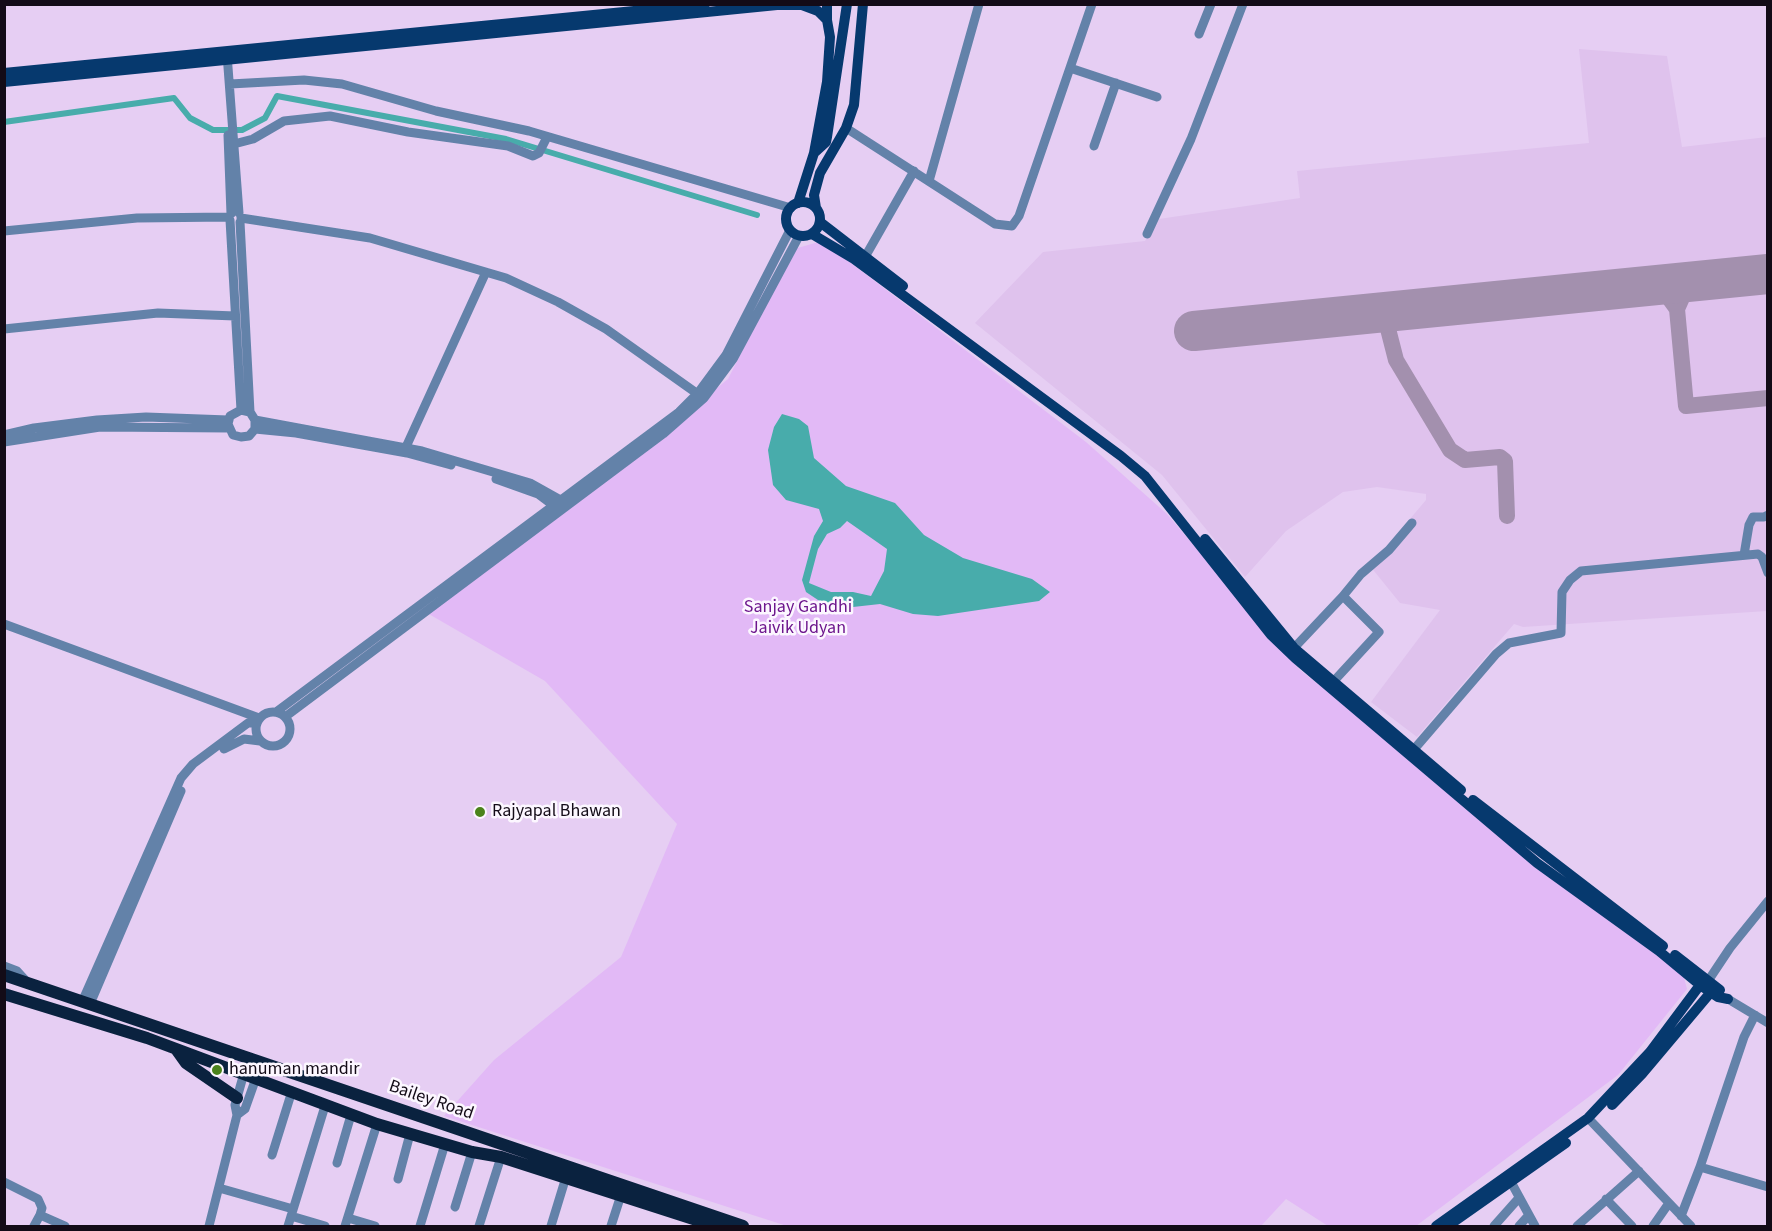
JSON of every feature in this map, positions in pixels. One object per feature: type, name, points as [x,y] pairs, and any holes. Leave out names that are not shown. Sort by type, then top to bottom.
[{"type":"highway","name":"Bailey Road","points":[[4,975],[30,986],[86,1003],[743,1227]]},
{"type":"highway","name":"Bailey Road","points":[[7,993],[176,1049],[377,1124],[566,1177],[712,1226]]},
{"type":"highway","points":[[176,1049],[186,1063],[237,1098]]},
{"type":"highway","points":[[295,1092],[365,1113],[373,1112],[370,1106],[312,1081]]},
{"type":"highway","points":[[436,1122],[399,1116],[395,1119],[399,1124],[496,1156]]},
{"type":"main road","points":[[4,82],[705,4]]},
{"type":"main road","points":[[826,4],[830,37],[827,82],[814,153],[786,220],[794,233],[812,234],[854,259],[1145,476],[1278,642],[1471,803],[1714,991],[1642,1074],[1591,1121],[1451,1224],[1436,1227]]},
{"type":"main road","points":[[847,4],[828,144],[814,195],[820,222],[1139,462],[1294,648],[1411,752]]},
{"type":"main road","points":[[814,153],[846,128],[857,90],[863,4]]},
{"type":"main road","points":[[4,73],[225,57],[777,6],[802,6],[818,11],[827,20]]},
{"type":"main road","points":[[794,205],[811,204],[816,208]]},
{"type":"main road","points":[[812,234],[820,222]]},
{"type":"main road","points":[[1451,1224],[1591,1121]]},
{"type":"street","points":[[929,181],[979,4]]},
{"type":"street","points":[[846,128],[995,224],[1012,226],[1019,216],[1092,4]]},
{"type":"street","points":[[1199,34],[1211,4]]},
{"type":"street","points":[[1147,234],[1193,132],[1243,4]]},
{"type":"street","points":[[225,57],[230,84],[230,123]]},
{"type":"street","points":[[225,57],[250,418],[249,435],[241,438],[233,435],[229,424],[233,413],[250,418],[297,433],[407,453],[523,487],[561,505]]},
{"type":"street","points":[[1070,68],[1157,97]]},
{"type":"street","points":[[230,84],[304,80],[342,84],[420,107],[547,137],[794,205]]},
{"type":"street","points":[[1094,146],[1116,82]]},
{"type":"street","points":[[232,142],[253,139],[284,121],[333,116],[408,132],[508,146],[531,156],[541,150],[547,137]]},
{"type":"street","points":[[865,257],[914,171]]},
{"type":"street","points":[[235,217],[235,316],[250,418]]},
{"type":"street","points":[[4,231],[137,218],[235,217],[370,238],[486,272],[531,289],[576,311],[680,379],[701,396]]},
{"type":"street","points":[[281,715],[561,505],[663,434],[701,396],[750,328],[794,233]]},
{"type":"street","points":[[406,447],[486,272]]},
{"type":"street","points":[[4,330],[158,313],[235,316]]},
{"type":"street","points":[[680,379],[709,386]]},
{"type":"street","points":[[680,379],[691,404]]},
{"type":"street","points":[[4,435],[34,428],[97,420],[146,417],[229,424]]},
{"type":"street","points":[[250,418],[406,447],[515,478],[561,505]]},
{"type":"street","points":[[4,442],[42,434],[100,427],[229,424]]},
{"type":"street","points":[[1744,555],[1749,525],[1753,517],[1764,518],[1767,515]]},
{"type":"street","points":[[1294,648],[1361,574],[1389,550],[1412,523]]},
{"type":"street","points":[[1411,752],[1496,654],[1509,643],[1561,633],[1562,592],[1570,580],[1581,571],[1758,554],[1762,557],[1767,573]]},
{"type":"street","points":[[1333,682],[1379,632],[1343,596]]},
{"type":"street","points":[[4,624],[257,720]]},
{"type":"street","points":[[268,712],[281,715],[291,728],[286,741],[273,746],[260,741],[244,739],[232,743],[197,769],[186,782],[86,1003],[181,778],[193,764],[248,723],[268,712]]},
{"type":"street","points":[[257,720],[255,732],[260,741]]},
{"type":"street","points":[[1767,901],[1730,948],[1714,991],[1767,1023]]},
{"type":"street","points":[[4,966],[17,972],[30,986]]},
{"type":"street","points":[[1681,1216],[1744,1037],[1755,1015]]},
{"type":"street","points":[[209,1227],[237,1115],[235,1105],[250,1076]]},
{"type":"street","points":[[237,1115],[245,1109],[250,1076]]},
{"type":"street","points":[[272,1155],[295,1092]]},
{"type":"street","points":[[288,1227],[325,1106]]},
{"type":"street","points":[[337,1163],[351,1115]]},
{"type":"street","points":[[1591,1121],[1691,1227]]},
{"type":"street","points":[[375,1227],[346,1222],[377,1124]]},
{"type":"street","points":[[398,1179],[410,1134]]},
{"type":"street","points":[[420,1227],[444,1144]]},
{"type":"street","points":[[455,1207],[472,1152]]},
{"type":"street","points":[[479,1227],[496,1156]]},
{"type":"street","points":[[1700,1167],[1767,1187]]},
{"type":"street","points":[[1577,1227],[1639,1171]]},
{"type":"street","points":[[551,1227],[566,1177]]},
{"type":"street","points":[[4,1182],[38,1199],[42,1208],[34,1227]]},
{"type":"street","points":[[1511,1182],[1518,1199],[1535,1227]]},
{"type":"street","points":[[219,1188],[292,1212],[325,1227]]},
{"type":"street","points":[[611,1227],[621,1195]]},
{"type":"street","points":[[1494,1227],[1518,1199]]},
{"type":"street","points":[[1606,1199],[1632,1227]]},
{"type":"street","points":[[1653,1227],[1669,1203]]},
{"type":"street","points":[[40,1215],[65,1227]]},
{"type":"street","points":[[1519,1227],[1528,1216]]},
{"type":"shaded area","points":[[1579,49],[1667,56],[1682,147],[1767,137],[1767,611],[1523,627],[1514,624],[1417,737],[1371,702],[1440,610],[1400,603],[1370,566],[1426,500],[1426,494],[1377,487],[1343,492],[1286,531],[1245,577],[1162,475],[975,323],[1043,252],[1145,241],[1159,219],[1300,198],[1297,171],[1589,143]]},
{"type":"shaded area","points":[[782,414],[799,419],[808,426],[814,458],[846,486],[895,503],[924,535],[963,558],[1032,579],[1050,592],[1039,601],[938,616],[913,614],[880,604],[844,608],[821,602],[806,592],[802,580],[814,536],[823,521],[819,509],[786,500],[773,485],[768,450],[774,427]],"holes":[[[847,521],[887,549],[884,571],[871,596],[853,592],[831,592],[809,583],[818,549],[827,534],[840,528]]]},
{"type":"green space","name":"Sanjay Gandhi Jaivik Udyan","points":[[822,241],[1086,442],[1167,514],[1300,670],[1683,974],[1687,989],[1618,1075],[1416,1226],[1328,1226],[1286,1199],[1261,1226],[787,1226],[444,1116],[494,1060],[621,957],[677,824],[545,681],[427,613],[626,463],[728,379],[794,249]]},
{"type":"waterway","points":[[4,122],[174,98],[190,118],[213,130],[242,130],[265,118],[277,96],[506,139],[757,215]]},
{"type":"taxiway","points":[[1696,281],[1685,291],[1677,309],[1686,406],[1768,398]]},
{"type":"taxiway","points":[[1650,286],[1664,291],[1677,309]]},
{"type":"taxiway","points":[[1394,310],[1386,321],[1396,360],[1450,450],[1465,460],[1500,457],[1505,461],[1507,516]]},
{"type":"runway","points":[[1194,331],[1768,274]]},
{"type":"place","name":"Rajyapal Bhawan","points":[[480,812]]},
{"type":"place","name":"hanuman mandir","points":[[217,1070]]}]
